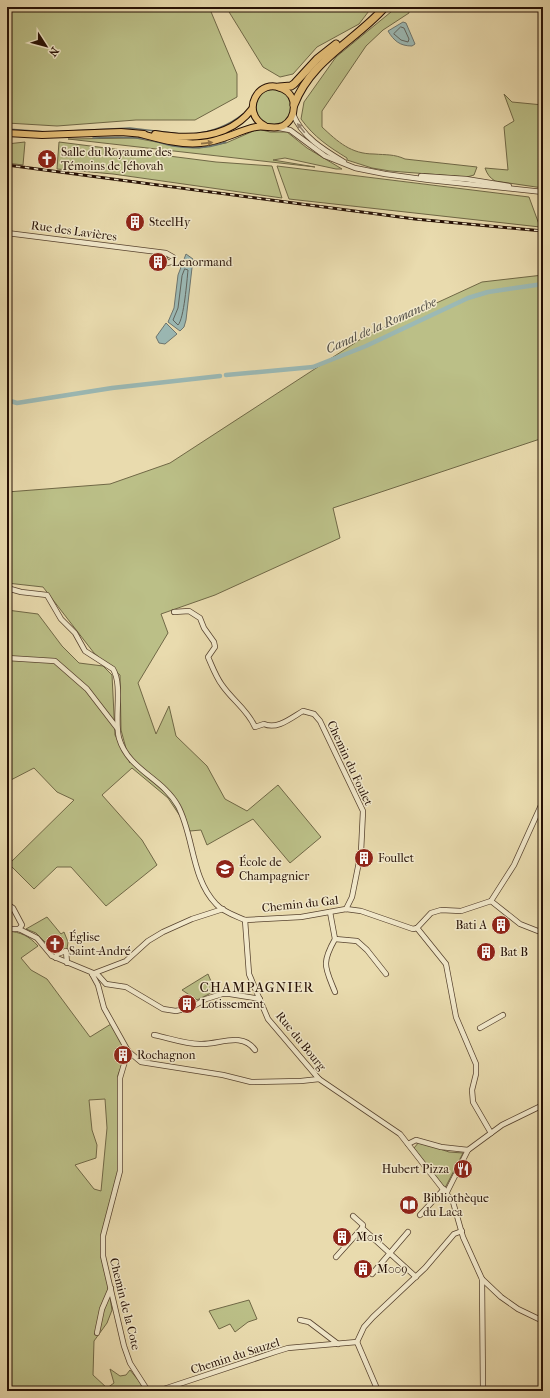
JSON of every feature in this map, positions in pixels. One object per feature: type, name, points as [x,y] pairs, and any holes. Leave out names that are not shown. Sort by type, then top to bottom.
[{"type":"highway","points":[[294,105],[298,96],[320,64],[385,7]]},
{"type":"highway","points":[[279,87],[291,86],[317,59],[339,42],[356,32]]},
{"type":"main road","points":[[141,134],[170,141],[198,144],[219,140],[254,127],[265,126],[278,128],[286,124],[293,114],[294,105],[289,94],[279,87],[269,87],[259,92],[254,99],[252,109],[255,118],[265,126]]},
{"type":"main road","points":[[7,133],[42,135],[121,132],[184,138],[206,136],[228,129],[238,123],[252,109]]},
{"type":"street","points":[[293,114],[297,123],[309,138],[354,168]]},
{"type":"street","points":[[278,128],[290,130],[325,156],[354,168],[410,177],[431,176],[466,179],[543,192]]},
{"type":"street","name":"Rue des Lavières","points":[[7,232],[162,253]]},
{"type":"street","points":[[7,588],[17,592],[47,595],[61,620],[75,633],[85,651],[113,669],[117,685],[118,729],[123,748],[130,760],[168,793],[178,806],[201,878],[216,904],[223,910],[245,920]]},
{"type":"street","name":"Chemin du Foulet","points":[[174,612],[189,611],[200,618],[204,628],[214,642],[215,647],[208,657],[214,672],[222,686],[250,716],[255,727],[264,724],[271,727],[276,725],[278,726],[303,711],[314,714],[320,721],[362,807],[361,852],[352,897],[346,910]]},
{"type":"street","points":[[7,658],[55,661],[88,689],[118,729]]},
{"type":"street","points":[[491,1133],[473,1102],[472,1090],[476,1074],[476,1064],[456,1017],[446,964],[417,928],[432,913],[441,910],[461,911],[491,901],[514,865],[543,801]]},
{"type":"street","points":[[491,901],[520,924],[543,933]]},
{"type":"street","points":[[7,904],[13,908],[22,925],[19,929]]},
{"type":"street","points":[[92,974],[126,961],[148,941],[162,932],[192,919],[223,910]]},
{"type":"street","name":"Chemin du Gal","points":[[245,920],[301,917],[346,910],[361,911],[413,929],[417,928]]},
{"type":"street","points":[[330,912],[335,939],[329,948],[325,963],[335,992]]},
{"type":"street","name":"Rue du Bourg","points":[[245,920],[250,974],[268,1019],[319,1079],[400,1134],[453,1202],[462,1231],[482,1279]]},
{"type":"street","points":[[7,929],[19,929],[37,938],[52,956],[98,976],[103,982],[110,985],[126,987],[163,1009],[176,1010],[192,1007],[206,998],[222,994],[260,999]]},
{"type":"street","points":[[335,939],[357,940],[368,950],[386,974]]},
{"type":"street","points":[[56,958],[57,954],[66,951],[67,963]]},
{"type":"street","points":[[92,974],[98,984],[104,1008],[128,1051],[144,1063],[223,1075],[251,1082],[301,1081],[319,1079]]},
{"type":"street","points":[[98,984],[103,982]]},
{"type":"street","points":[[480,1028],[503,1015]]},
{"type":"street","points":[[154,1035],[202,1045],[224,1040],[240,1040],[250,1043],[255,1050]]},
{"type":"street","name":"Chemin de la Cote","points":[[128,1051],[120,1078],[119,1178],[105,1229],[102,1248],[126,1352],[133,1368],[148,1391]]},
{"type":"street","points":[[420,1215],[445,1190],[468,1150],[502,1125],[543,1105]]},
{"type":"street","points":[[408,1144],[416,1140],[441,1147],[468,1150]]},
{"type":"street","points":[[353,1216],[363,1225],[362,1228],[416,1277]]},
{"type":"street","points":[[336,1257],[362,1228]]},
{"type":"street","points":[[378,1391],[357,1342],[364,1327],[416,1277],[454,1234],[462,1231]]},
{"type":"street","points":[[372,1274],[388,1253],[408,1232]]},
{"type":"street","points":[[482,1279],[501,1297],[518,1309],[543,1321]]},
{"type":"street","points":[[482,1279],[483,1391]]},
{"type":"street","points":[[97,1332],[102,1309],[111,1288]]},
{"type":"street","points":[[300,1320],[309,1322],[338,1344]]},
{"type":"street","name":"Chemin du Sauzel","points":[[158,1391],[288,1348],[357,1342]]},
{"type":"green space","points":[[7,7],[209,7],[237,74],[237,97],[195,120],[136,120],[57,126],[7,123]]},
{"type":"green space","points":[[226,7],[372,7],[359,24],[317,47],[293,74],[280,77],[263,67]]},
{"type":"green space","points":[[397,7],[409,7],[409,13],[383,30],[366,46],[322,111],[322,127],[339,142],[358,152],[394,155],[405,159],[477,167],[474,175],[467,177],[390,171],[372,168],[347,160],[347,158],[328,146],[301,119],[304,102],[336,57]]},
{"type":"green space","points":[[274,89],[284,92],[289,97],[292,107],[289,117],[284,122],[274,125],[264,122],[259,117],[256,107],[259,97],[264,92]]},
{"type":"green space","points":[[504,94],[512,102],[543,105],[543,188],[495,181],[490,177],[485,168],[508,170],[504,127],[514,121]]},
{"type":"green space","points":[[258,129],[270,132],[287,132],[307,148],[342,169],[285,158],[273,160],[315,167],[68,139],[135,138],[183,147],[199,148],[226,143]]},
{"type":"green space","points":[[25,142],[23,165],[7,163],[7,144]]},
{"type":"green space","points":[[59,142],[216,162],[272,166],[282,198],[113,174],[57,169]]},
{"type":"green space","points":[[277,166],[529,197],[540,227],[289,199]]},
{"type":"green space","points":[[543,275],[543,438],[333,508],[340,538],[215,595],[161,614],[168,633],[138,683],[156,734],[169,706],[176,736],[207,766],[225,799],[247,811],[278,785],[321,837],[290,863],[253,819],[207,845],[201,830],[190,831],[168,798],[132,768],[102,795],[142,840],[157,865],[106,906],[71,867],[57,867],[34,889],[9,864],[74,800],[57,792],[34,768],[7,782],[7,610],[38,614],[62,646],[79,663],[103,666],[112,675],[115,735],[130,763],[121,730],[120,675],[94,653],[43,587],[7,583],[7,492],[110,484],[170,463],[367,335],[482,282]]},
{"type":"green space","points":[[47,917],[61,934],[64,932],[68,942],[67,949],[55,954],[50,950],[63,945],[59,937],[45,942],[36,933],[26,929]]},
{"type":"green space","points":[[7,931],[24,935],[38,946],[21,958],[31,970],[47,979],[90,1037],[111,1024],[127,1051],[118,1075],[119,1174],[102,1248],[112,1310],[107,1323],[94,1341],[93,1375],[107,1388],[114,1383],[110,1369],[120,1376],[126,1375],[130,1370],[147,1391],[7,1391]],"holes":[[[105,1099],[107,1128],[101,1191],[94,1189],[75,1165],[96,1158],[97,1145],[92,1130],[89,1100]]]},
{"type":"green space","points":[[208,974],[215,991],[197,1000],[182,990]]},
{"type":"green space","points":[[419,1142],[449,1152],[463,1153],[445,1188],[414,1148]]},
{"type":"green space","points":[[249,1300],[257,1319],[248,1322],[235,1332],[230,1324],[219,1329],[209,1311]]},
{"type":"water","points":[[403,22],[406,23],[415,44],[412,46],[404,45],[398,42],[388,31]]},
{"type":"water","points":[[186,254],[193,259],[186,320],[184,327],[180,331],[168,322],[174,308],[178,275]]},
{"type":"water","points":[[166,323],[177,334],[165,344],[159,343],[156,337]]},
{"type":"waterway","points":[[192,134],[219,128],[243,114]]},
{"type":"waterway","points":[[7,129],[48,132],[130,128],[181,134]]},
{"type":"waterway","points":[[93,138],[139,138],[173,146],[186,147],[207,147],[226,142]]},
{"type":"waterway","name":"Canal de la Romanche","points":[[226,375],[313,367],[366,346],[468,298],[488,292],[543,284]]},
{"type":"waterway","name":"Canal de la Romanche","points":[[7,400],[17,403],[112,388],[220,376]]},
{"type":"railway","points":[[7,165],[415,219],[543,231]]},
{"type":"place","name":"Salle du Royaume des Témoins de Jéhovah","points":[[47,159]]},
{"type":"place","name":"SteelHy","points":[[135,222]]},
{"type":"place","name":"Lenormand","points":[[158,262]]},
{"type":"place","name":"Foullet","points":[[364,858]]},
{"type":"place","name":"École de Champagnier","points":[[225,869]]},
{"type":"place","name":"Bati A","points":[[501,925]]},
{"type":"place","name":"Église Saint-André","points":[[55,944]]},
{"type":"place","name":"Bat B","points":[[486,952]]},
{"type":"place","name":"Lotissement","points":[[187,1004]]},
{"type":"place","name":"Rochagnon","points":[[123,1055]]},
{"type":"place","name":"Hubert Pizza","points":[[463,1169]]},
{"type":"place","name":"Bibliothèque du Laca","points":[[409,1205]]},
{"type":"place","name":"M015","points":[[342,1237]]},
{"type":"place","name":"M009","points":[[363,1269]]},
{"type":"district","name":"CHAMPAGNIER","points":[[257,987]]}]
